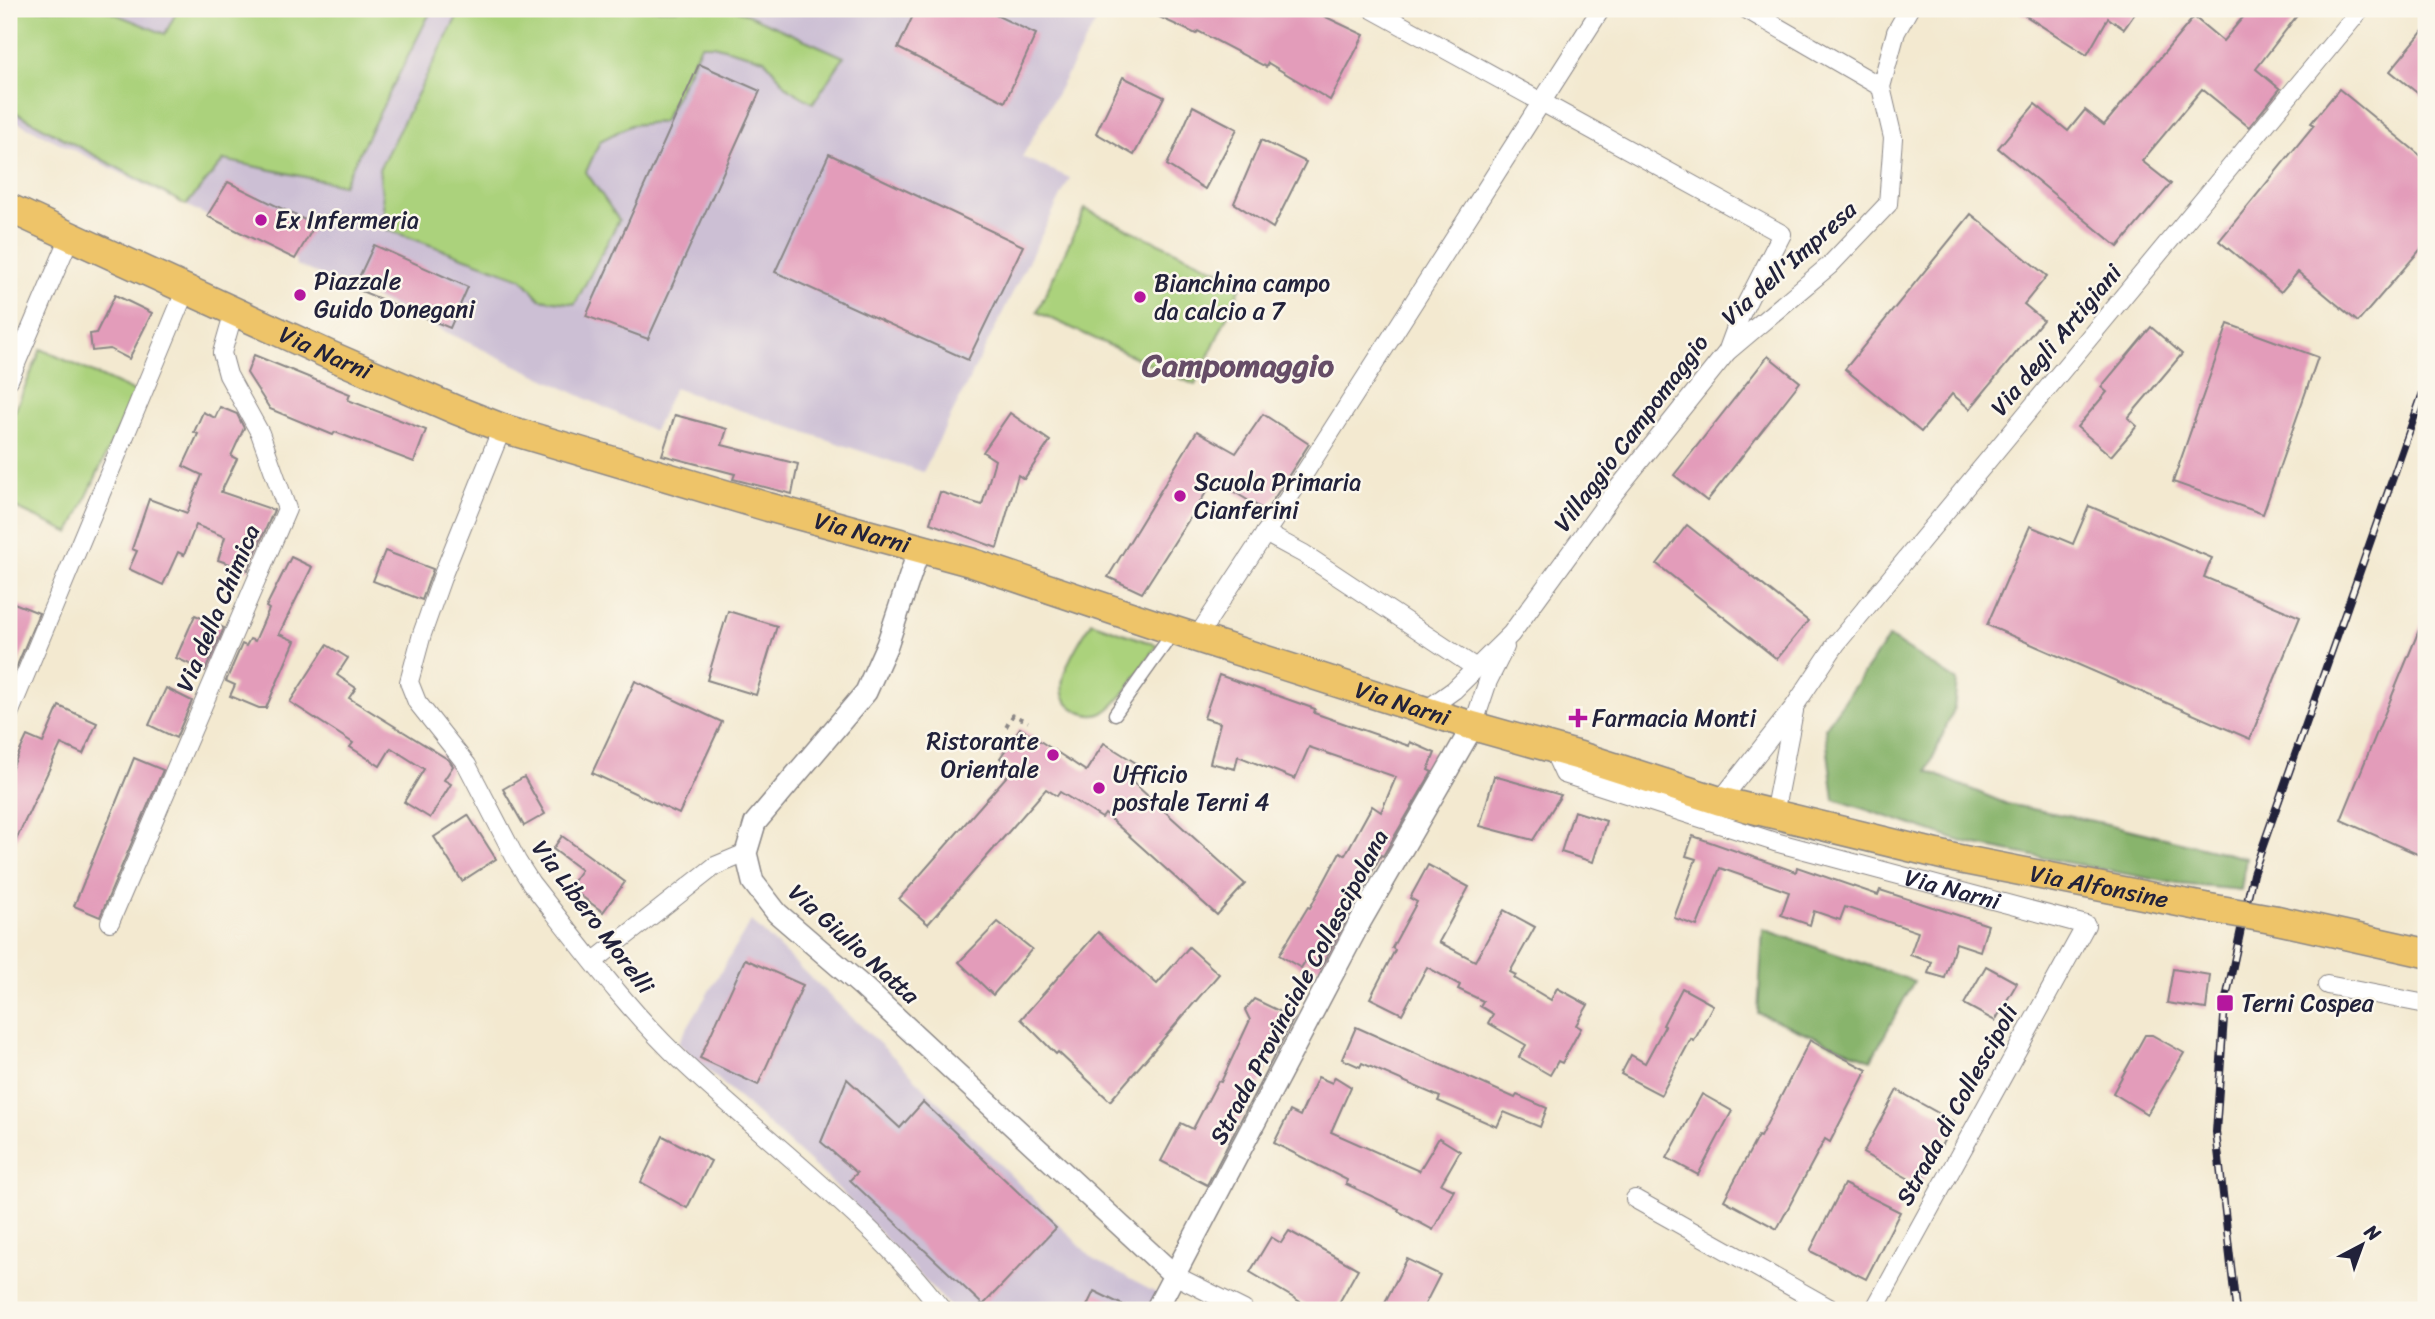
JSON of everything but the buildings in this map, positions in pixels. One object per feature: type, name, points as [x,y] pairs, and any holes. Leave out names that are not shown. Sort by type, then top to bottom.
[{"type":"main road","name":"Via Narni","points":[[9,208],[443,405],[502,428],[755,503],[970,562],[1473,726],[1720,801],[1774,814]]},
{"type":"main road","name":"Via Alfonsine","points":[[1774,814],[1954,858],[2277,920],[2426,953]]},
{"type":"street","name":"Villaggio Campomaggio","points":[[1373,9],[1782,234],[1741,314],[1727,352],[1611,497],[1511,634],[1454,690],[1426,710]]},
{"type":"street","points":[[1115,714],[1165,644],[1209,615],[1265,533],[1601,9]]},
{"type":"street","points":[[1746,9],[1881,87]]},
{"type":"street","name":"Via dell'Impresa","points":[[1727,352],[1829,265],[1888,204],[1893,138],[1881,87],[1896,32],[1909,9]]},
{"type":"street","name":"Via degli Artigiani","points":[[1720,801],[1794,707],[1836,644],[2361,9]]},
{"type":"street","points":[[9,380],[70,237]]},
{"type":"street","points":[[9,714],[186,289]]},
{"type":"street","name":"Via della Chimica","points":[[110,922],[287,509],[260,433],[228,375],[222,353],[234,311]]},
{"type":"street","name":"Via Libero Morelli","points":[[502,428],[422,634],[409,682],[417,702],[467,765],[531,883],[637,1015],[683,1063],[861,1222],[904,1264],[942,1310]]},
{"type":"street","points":[[1265,533],[1304,554],[1476,668]]},
{"type":"street","points":[[594,961],[716,866],[746,853],[755,823],[866,692],[887,645],[919,549]]},
{"type":"street","name":"Villaggio Campomaggio","points":[[1473,726],[1488,681],[1511,634]]},
{"type":"street","name":"Via degli Artigiani","points":[[1774,814],[1794,707]]},
{"type":"street","name":"Strada Provinciale Collescipolana","points":[[1174,1275],[1360,922],[1473,726]]},
{"type":"street","name":"Via Narni","points":[[1552,748],[1564,774],[1775,842],[2086,925]]},
{"type":"street","name":"Via Giulio Natta","points":[[746,853],[754,882],[777,913],[862,986],[1174,1275]]},
{"type":"street","name":"Strada di Collescipoli","points":[[1874,1310],[2086,925]]},
{"type":"street","points":[[2327,985],[2426,1004]]},
{"type":"street","points":[[1635,1199],[1833,1310]]},
{"type":"street","points":[[1156,1310],[1174,1275],[1244,1310]]},
{"type":"path","points":[[1006,727],[1013,715],[1028,722]]},
{"type":"shaded area","points":[[31,9],[1103,9],[1022,157],[1070,178],[923,472],[674,388],[654,431],[354,288],[296,265],[295,259],[9,118],[9,56]]},
{"type":"shaded area","points":[[751,921],[901,1064],[1094,1260],[1175,1303],[1171,1310],[953,1310],[836,1186],[678,1043]]},
{"type":"green space","points":[[12,9],[103,9],[165,34],[178,9],[432,9],[343,185],[224,160],[186,205],[9,109],[9,22]]},
{"type":"green space","points":[[461,9],[735,9],[844,57],[813,103],[789,89],[764,59],[713,45],[701,45],[663,122],[631,125],[600,141],[586,172],[619,220],[575,304],[540,299],[521,278],[386,229],[379,169]]},
{"type":"green space","name":"Bianchina campo da calcio a 7","points":[[1085,209],[1243,282],[1195,385],[1037,312]]},
{"type":"green space","points":[[41,349],[135,392],[70,533],[9,505],[9,425]]},
{"type":"green space","points":[[1091,622],[1157,645],[1118,700],[1103,713],[1094,715],[1078,711],[1067,703],[1063,693],[1066,668]]},
{"type":"green space","points":[[1889,637],[1957,681],[1954,709],[1927,771],[2007,804],[2103,823],[2246,858],[2241,890],[2178,884],[1966,843],[1834,799],[1825,728]]},
{"type":"green space","points":[[1763,929],[1914,981],[1871,1060],[1758,1013]]},
{"type":"railway","points":[[2236,1310],[2216,1132],[2225,1003],[2253,874],[2426,384]]},
{"type":"place","name":"Ex Infermeria","points":[[261,220]]},
{"type":"place","name":"Piazzale Guido Donegani","points":[[300,295]]},
{"type":"place","name":"Bianchina campo da calcio a 7","points":[[1140,297]]},
{"type":"place","name":"Scuola Primaria Cianferini","points":[[1180,496]]},
{"type":"place","name":"Farmacia Monti","points":[[1578,718]]},
{"type":"place","name":"Ristorante Orientale","points":[[1053,755]]},
{"type":"place","name":"Ufficio postale Terni 4","points":[[1099,788]]},
{"type":"place","name":"Terni Cospea","points":[[2225,1003]]},
{"type":"district","name":"Campomaggio","points":[[1238,365]]}]
